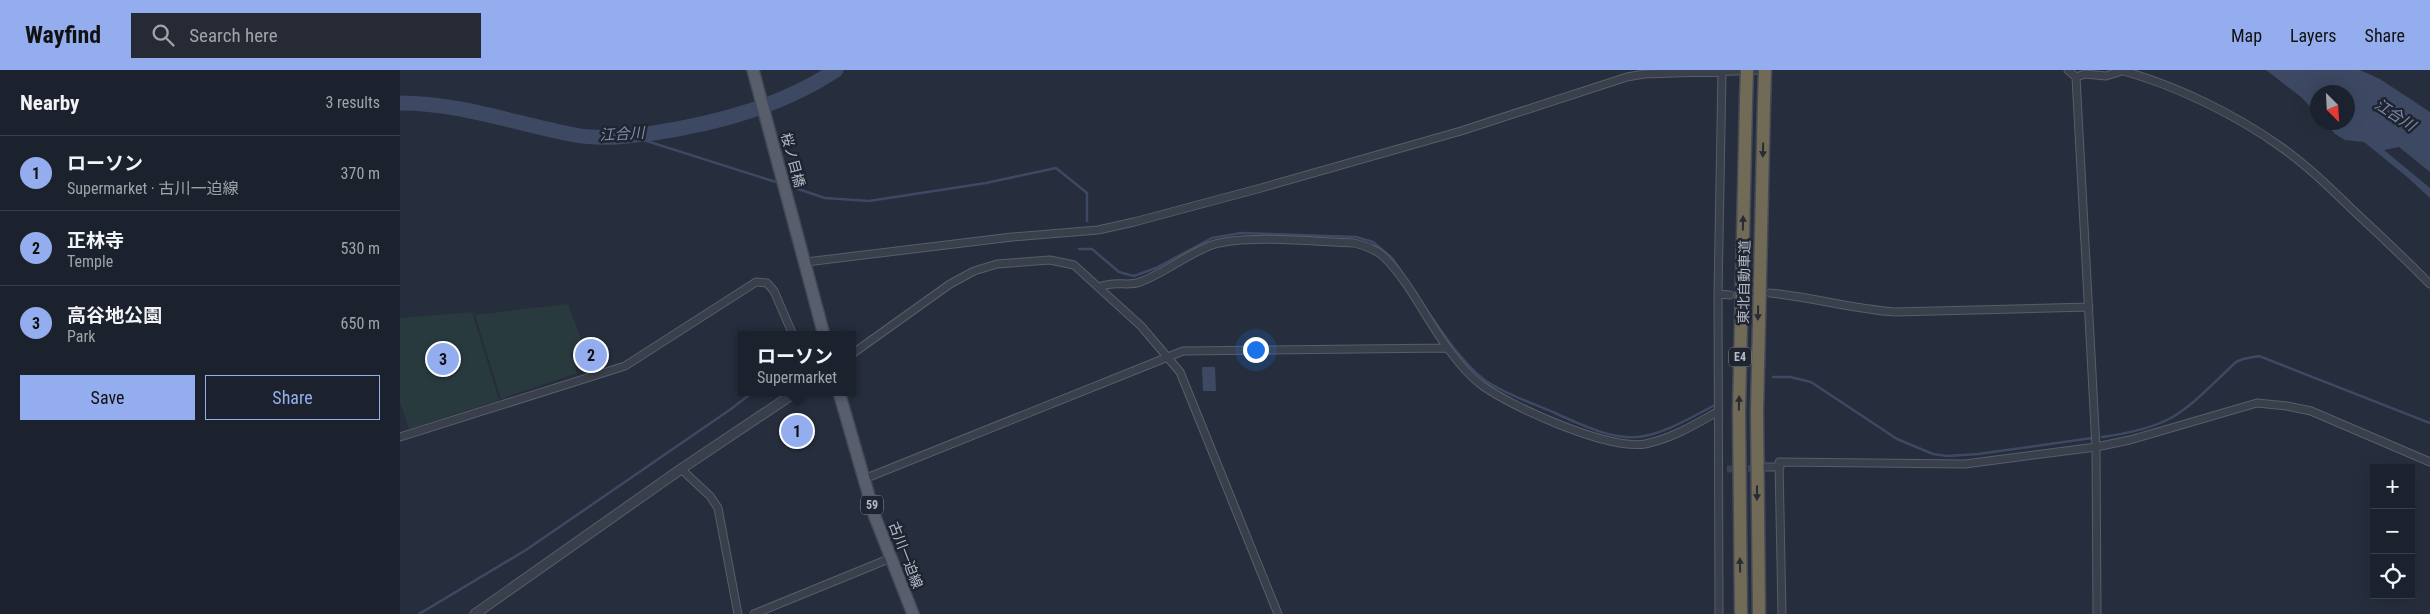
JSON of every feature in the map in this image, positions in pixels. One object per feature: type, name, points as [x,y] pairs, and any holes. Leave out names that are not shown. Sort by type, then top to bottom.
[{"type":"highway","name":"東北自動車道","points":[[1741,614],[1739,412],[1747,70]]},
{"type":"highway","name":"東北自動車道","points":[[1759,614],[1757,412],[1766,70]]},
{"type":"main road","name":"桜ノ目橋","points":[[753,70],[805,260]]},
{"type":"main road","points":[[805,260],[823,331]]},
{"type":"main road","name":"古川一迫線","points":[[840,396],[864,479],[891,558],[913,614]]},
{"type":"street","points":[[805,260],[1012,237],[1098,230],[1261,188],[1461,131],[1627,77],[1644,74],[1766,70]]},
{"type":"street","points":[[2068,70],[2076,77],[2089,307],[2096,446],[2097,614]]},
{"type":"street","points":[[2076,77],[2085,74],[2106,76],[2121,70],[2148,77],[2237,120],[2282,148],[2328,187],[2430,284]]},
{"type":"street","points":[[1719,614],[1718,294],[1722,72]]},
{"type":"street","points":[[1099,287],[1109,283],[1137,284],[1201,250],[1226,242],[1248,240],[1354,243],[1367,246],[1387,259],[1447,348],[1471,376],[1504,399],[1597,439],[1613,443],[1644,444],[1658,440],[1686,429],[1718,412]]},
{"type":"street","points":[[856,351],[950,284],[974,271],[997,264],[1050,260],[1074,265],[1141,326],[1180,372],[1278,614]]},
{"type":"street","points":[[400,437],[624,366],[756,282],[767,282],[774,292],[791,331]]},
{"type":"street","points":[[1770,293],[1802,296],[1870,310],[1895,312],[2089,307]]},
{"type":"street","points":[[1718,294],[1730,295]]},
{"type":"street","points":[[864,479],[1168,356],[1193,350],[1447,348]]},
{"type":"street","points":[[475,614],[680,469],[790,396]]},
{"type":"street","points":[[1782,614],[1779,462],[1964,464],[2096,446],[2155,434],[2246,406],[2265,403],[2311,411],[2430,462]]},
{"type":"street","points":[[1766,467],[1780,467]]},
{"type":"street","points":[[680,469],[710,496],[718,508],[738,614]]},
{"type":"street","points":[[1718,469],[1727,469]]},
{"type":"street","points":[[754,614],[891,558]]},
{"type":"shaded area","points":[[568,304],[584,347],[571,353],[577,373],[501,399],[475,315]]},
{"type":"shaded area","points":[[472,312],[499,400],[409,429],[400,402],[400,318]]},
{"type":"water","points":[[2266,70],[2360,70],[2380,79],[2430,112],[2430,172],[2399,147],[2384,150],[2430,188],[2430,198],[2364,142],[2345,140],[2332,130],[2355,130],[2355,85],[2310,85],[2310,107],[2301,97]]},
{"type":"water","points":[[1202,367],[1215,367],[1216,391],[1203,391]]},
{"type":"waterway","name":"江合川","points":[[400,103],[445,106],[467,110],[575,135],[625,136],[678,129],[749,111],[794,94],[836,70]]},
{"type":"waterway","points":[[631,136],[779,183]]},
{"type":"waterway","points":[[789,186],[825,198],[869,201],[986,183],[1056,168],[1087,193],[1087,221]]},
{"type":"waterway","points":[[1079,249],[1092,249],[1119,272],[1134,276],[1156,268],[1212,238],[1241,233],[1356,237],[1373,242],[1392,258],[1436,324],[1461,357],[1486,381],[1511,395],[1602,432],[1635,437],[1651,435],[1669,428],[1713,406]]},
{"type":"waterway","points":[[2102,437],[2127,433],[2163,422],[2190,405],[2236,362],[2259,356],[2430,423]]},
{"type":"waterway","points":[[1773,377],[1790,377],[1811,382],[1897,439],[1933,454],[1947,456],[1978,454],[2092,438]]},
{"type":"waterway","points":[[419,614],[526,550],[748,396]]},
{"type":"tunnel","points":[[1738,294],[1763,293]]},
{"type":"tunnel","points":[[1727,469],[1761,468]]},
{"type":"place","name":"正林寺","points":[[591,355]]},
{"type":"place","name":"高谷地公園","points":[[443,359]]},
{"type":"place","name":"ローソン","points":[[797,431]]}]
